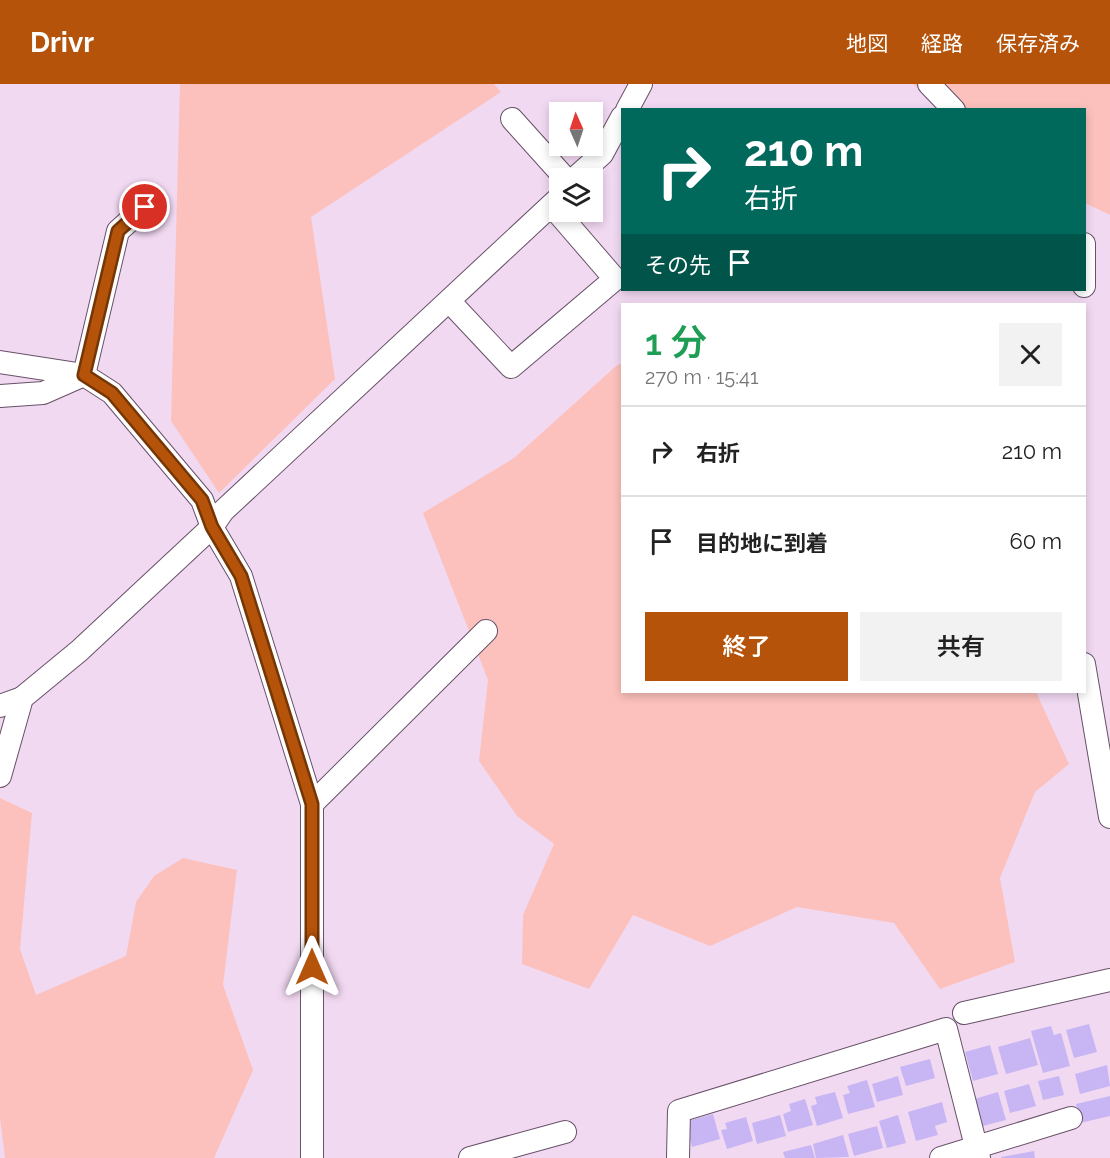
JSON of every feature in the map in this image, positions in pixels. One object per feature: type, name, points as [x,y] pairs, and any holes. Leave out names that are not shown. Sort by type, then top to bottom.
[{"type":"street","points":[[628,108],[641,84]]},
{"type":"street","points":[[929,84],[952,108]]},
{"type":"street","points":[[512,119],[556,168]]},
{"type":"street","points":[[586,168],[602,154],[621,119]]},
{"type":"street","points":[[84,375],[118,231],[145,207]]},
{"type":"street","points":[[0,706],[22,698],[79,651],[212,527],[223,511],[549,208]]},
{"type":"street","points":[[450,302],[512,367],[615,279],[572,222]]},
{"type":"street","points":[[0,362],[84,375],[112,393],[202,500],[212,527],[241,576],[312,804],[312,1158]]},
{"type":"street","points":[[0,396],[43,393],[84,375]]},
{"type":"street","points":[[312,804],[486,630]]},
{"type":"street","points":[[1086,676],[1110,817]]},
{"type":"street","points":[[0,776],[22,698]]},
{"type":"street","points":[[964,1013],[1110,980]]},
{"type":"street","points":[[678,1158],[679,1111],[946,1029],[978,1153]]},
{"type":"street","points":[[941,1158],[978,1153],[1071,1118]]},
{"type":"street","points":[[470,1158],[565,1132]]},
{"type":"shaded area","points":[[180,84],[494,84],[501,92],[311,217],[335,379],[219,493],[171,421]]},
{"type":"shaded area","points":[[913,84],[1110,84],[1110,215],[1086,203],[1086,108],[939,108]]},
{"type":"shaded area","points":[[621,364],[621,693],[1036,693],[1069,764],[1035,792],[1000,878],[1015,962],[940,989],[894,923],[797,907],[710,946],[633,915],[589,989],[522,964],[523,915],[554,844],[517,816],[479,761],[488,680],[423,513],[514,458]]},
{"type":"shaded area","points":[[0,798],[32,813],[20,949],[36,995],[126,956],[136,902],[154,876],[183,858],[237,870],[223,985],[253,1070],[214,1158],[5,1158],[0,1118]]},
{"type":"building","points":[[1089,1024],[1097,1052],[1074,1058],[1066,1030]]},
{"type":"building","points":[[1051,1026],[1054,1035],[1061,1033],[1070,1066],[1043,1073],[1031,1031]]},
{"type":"building","points":[[1030,1038],[1038,1065],[1006,1074],[998,1047]]},
{"type":"building","points":[[990,1045],[998,1074],[973,1081],[965,1052]]},
{"type":"building","points":[[930,1059],[935,1078],[906,1086],[900,1067]]},
{"type":"building","points":[[1107,1065],[1110,1086],[1080,1094],[1075,1074]]},
{"type":"building","points":[[898,1076],[903,1095],[877,1102],[872,1084]]},
{"type":"building","points":[[1059,1076],[1064,1095],[1043,1100],[1038,1081]]},
{"type":"building","points":[[867,1080],[875,1107],[848,1114],[843,1095],[850,1093],[847,1086]]},
{"type":"building","points":[[1029,1084],[1036,1106],[1010,1113],[1004,1091]]},
{"type":"building","points":[[835,1092],[843,1118],[817,1126],[811,1106],[817,1104],[815,1097]]},
{"type":"building","points":[[998,1092],[1006,1120],[979,1127],[971,1100]]},
{"type":"building","points":[[1110,1096],[1110,1116],[1080,1123],[1076,1104]]},
{"type":"building","points":[[805,1099],[813,1125],[788,1132],[783,1114],[791,1111],[789,1104]]},
{"type":"building","points":[[942,1102],[947,1122],[935,1126],[938,1135],[916,1141],[908,1112]]},
{"type":"building","points":[[713,1114],[720,1139],[692,1147],[685,1122]]},
{"type":"building","points":[[780,1115],[786,1136],[757,1144],[752,1123]]},
{"type":"building","points":[[898,1115],[906,1143],[887,1148],[879,1121]]},
{"type":"building","points":[[746,1117],[753,1141],[727,1149],[721,1130],[727,1129],[725,1123]]},
{"type":"building","points":[[877,1126],[883,1148],[854,1156],[848,1134]]},
{"type":"building","points":[[843,1135],[849,1157],[816,1158],[813,1144]]},
{"type":"building","points":[[811,1145],[815,1158],[785,1158],[783,1152]]},
{"type":"building","points":[[1034,1151],[1035,1158],[1001,1158],[1001,1157]]},
{"type":"route","points":[[145,207],[118,231],[107,269],[84,375],[112,393],[202,500],[212,527],[241,576],[312,804],[312,967]]}]
